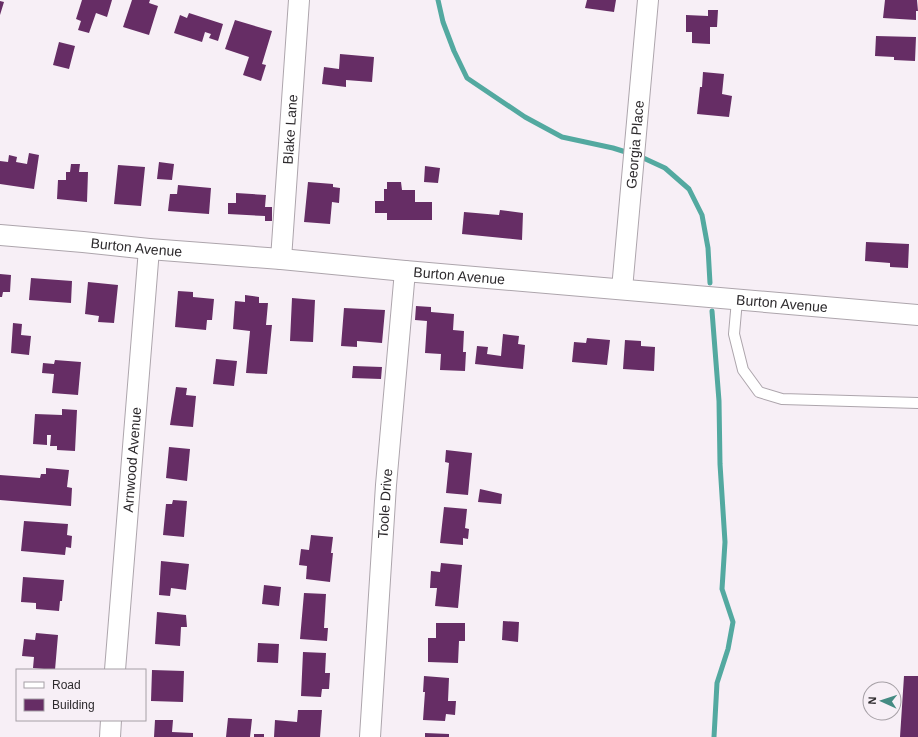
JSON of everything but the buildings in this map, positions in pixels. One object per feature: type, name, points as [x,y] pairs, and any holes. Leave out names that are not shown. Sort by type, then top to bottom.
[{"type":"street","name":"Blake Lane","points":[[281,259],[299,0]]},
{"type":"street","name":"Georgia Place","points":[[622,289],[648,0]]},
{"type":"street","name":"Burton Avenue","points":[[0,235],[918,315]]},
{"type":"street","name":"Arnwood Avenue","points":[[115,669],[149,249]]},
{"type":"street","name":"Toole Drive","points":[[370,737],[386,485],[406,271]]},
{"type":"street","points":[[110,737],[111,721]]},
{"type":"lane","points":[[737,300],[734,334],[743,370],[759,392],[782,399],[918,404]]},
{"type":"waterway","points":[[438,0],[443,22],[454,51],[467,78],[525,117],[562,137],[629,153]]},
{"type":"waterway","points":[[639,156],[665,168],[689,189],[702,215],[708,248],[710,283]]},
{"type":"waterway","points":[[712,311],[719,401],[720,464],[725,542],[722,589],[733,622],[728,649],[717,683],[714,737]]}]
